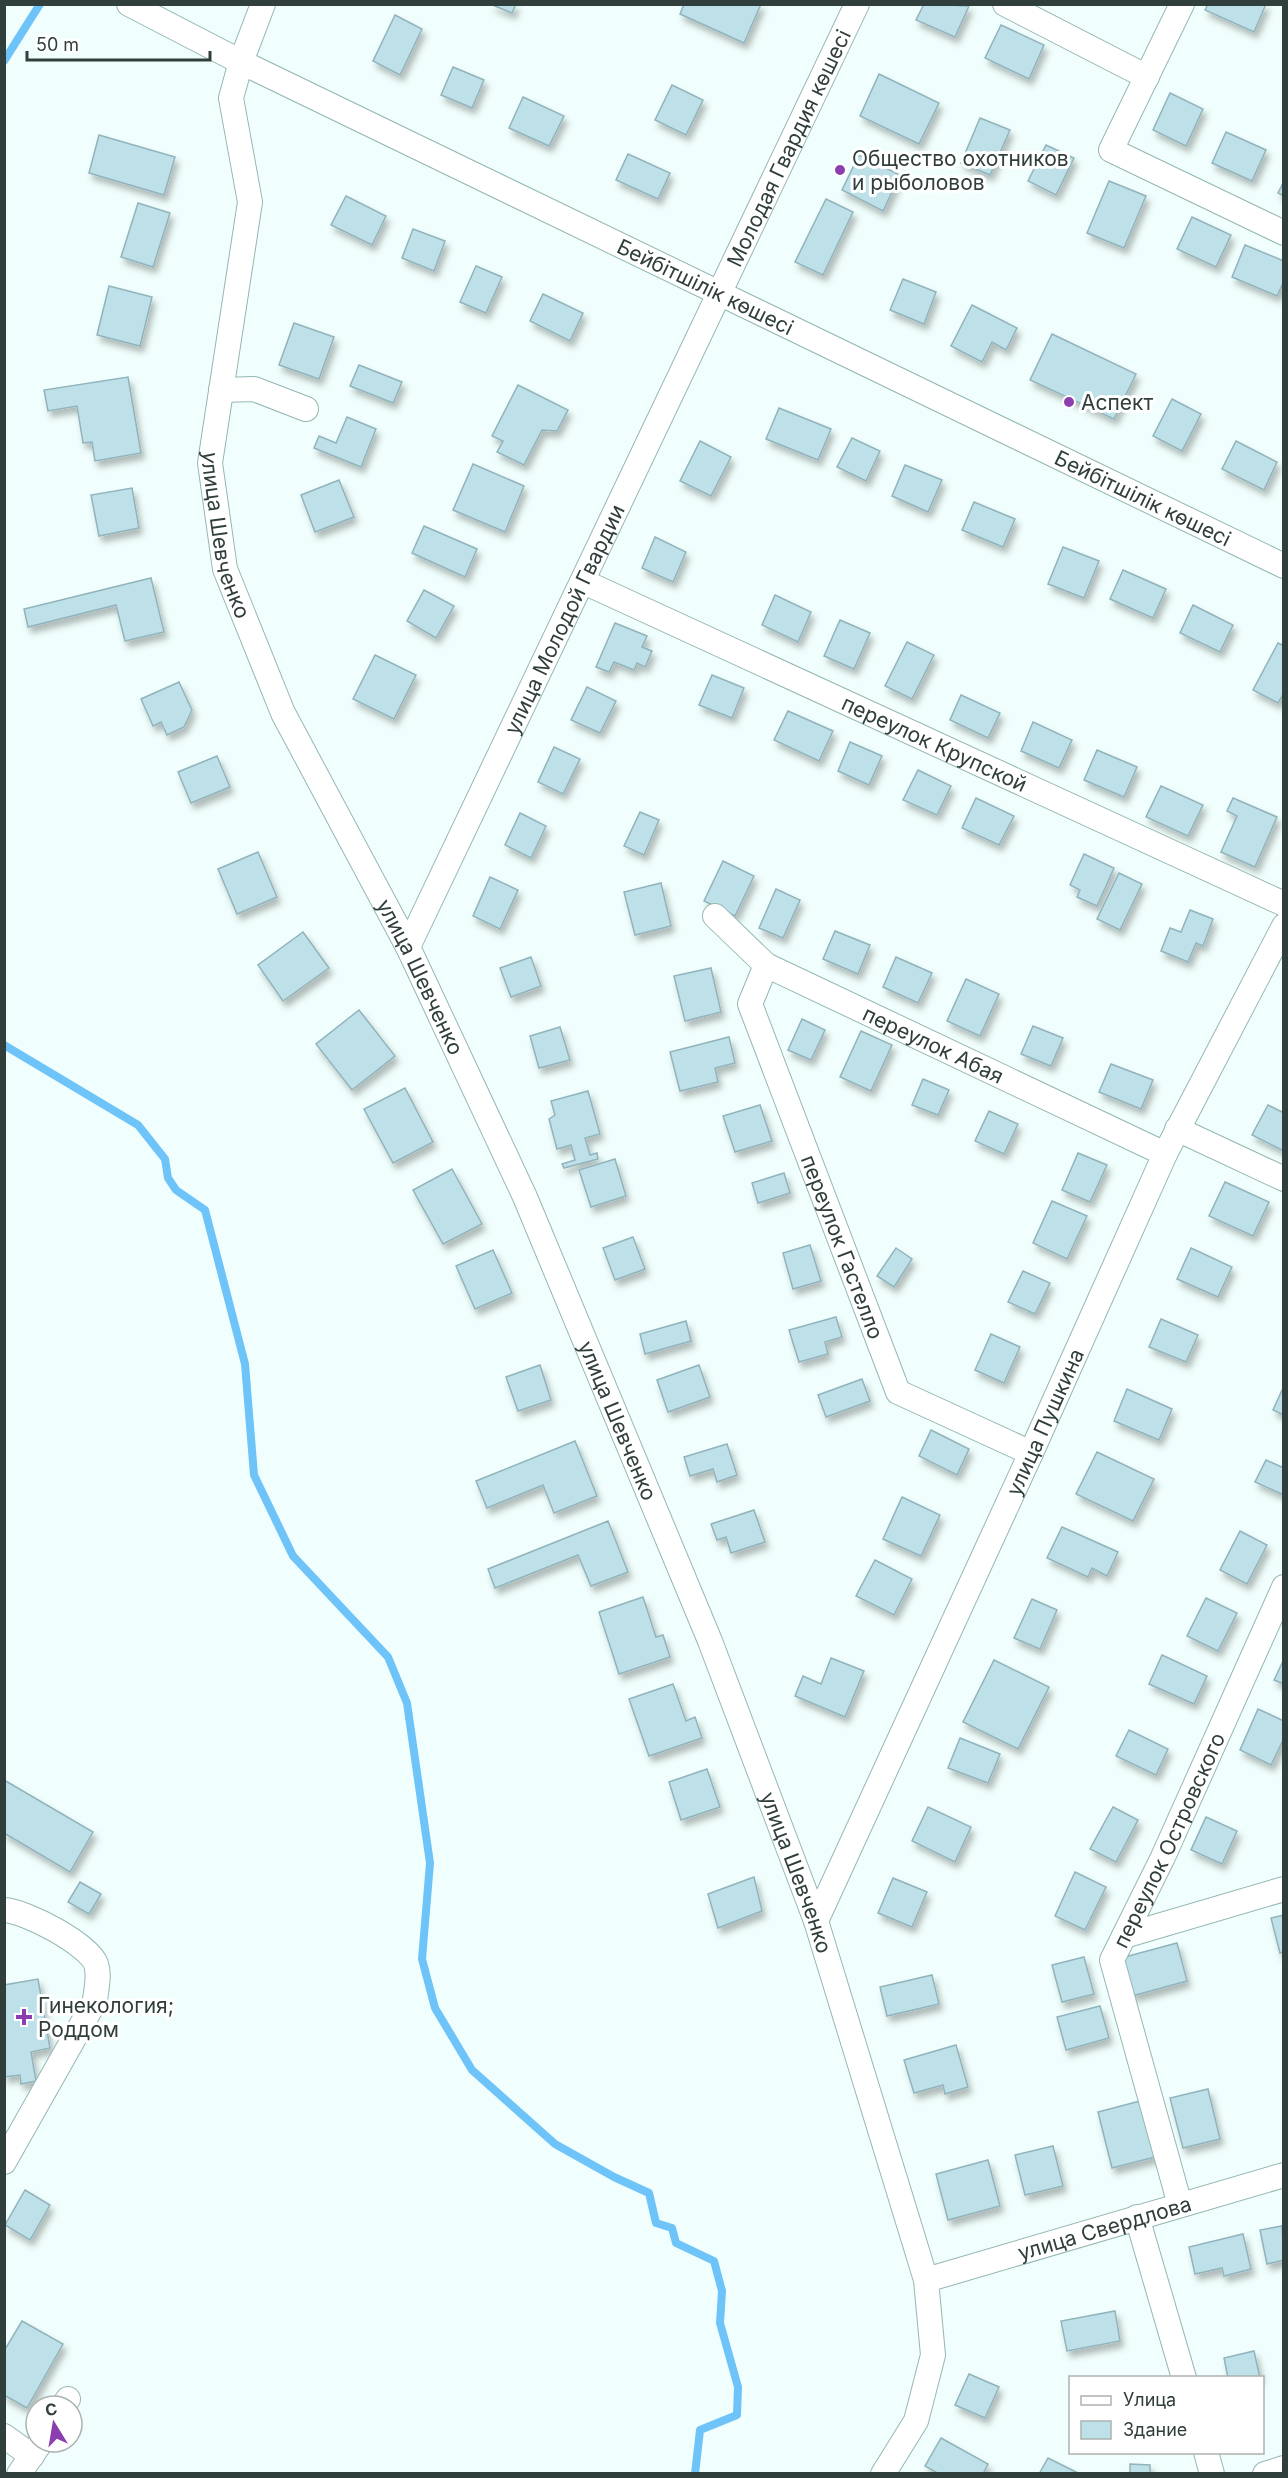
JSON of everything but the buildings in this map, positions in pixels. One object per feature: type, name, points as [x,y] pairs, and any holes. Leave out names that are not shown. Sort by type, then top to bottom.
[{"type":"street","name":"Бейбітшілік көшесі","points":[[129,4],[241,62],[1284,566]]},
{"type":"street","name":"улица Шевченко","points":[[263,4],[241,62],[231,104],[250,202],[210,463],[225,569],[283,713],[408,947],[525,1197],[710,1641],[816,1921],[926,2280],[933,2355],[916,2421],[883,2474]]},
{"type":"street","name":"Молодая Гвардия көшесі","points":[[718,292],[857,4]]},
{"type":"street","points":[[1005,4],[1147,77]]},
{"type":"street","points":[[1182,4],[1111,150],[1284,233]]},
{"type":"street","name":"улица Молодой Гвардии","points":[[408,947],[584,582],[718,292]]},
{"type":"street","points":[[221,390],[254,389],[306,409]]},
{"type":"street","name":"переулок Крупской","points":[[584,582],[1284,904]]},
{"type":"street","name":"переулок Абая","points":[[715,916],[766,965],[1164,1154]]},
{"type":"street","name":"улица Пушкина","points":[[816,1921],[1031,1454],[1164,1154],[1284,926]]},
{"type":"street","name":"переулок Гастелло","points":[[766,965],[750,1004],[898,1392],[1031,1454]]},
{"type":"street","points":[[1177,1129],[1284,1179]]},
{"type":"street","name":"переулок Островского","points":[[1180,2205],[1112,1960],[1163,1857],[1284,1587]]},
{"type":"street","points":[[1124,1936],[1284,1889]]},
{"type":"street","points":[[4,1910],[30,1918],[83,1947],[95,1963],[98,1980],[94,2001],[4,2162]]},
{"type":"street","name":"улица Свердлова","points":[[926,2280],[1284,2175]]},
{"type":"street","points":[[1137,2217],[1183,2376]]},
{"type":"street","points":[[4,2436],[31,2457]]},
{"type":"street","points":[[1207,2454],[1212,2474]]},
{"type":"street","points":[[1266,2474],[1284,2468]]},
{"type":"waterway","points":[[4,61],[40,4]]},
{"type":"waterway","points":[[4,1045],[138,1125],[165,1159],[168,1178],[176,1190],[205,1210],[245,1364],[254,1475],[293,1556],[388,1657],[407,1703],[430,1863],[422,1959],[435,2008],[472,2070],[555,2144],[614,2177],[649,2193],[656,2223],[672,2228],[676,2243],[714,2261],[722,2291],[720,2323],[738,2387],[737,2415],[700,2430],[695,2474]]},
{"type":"place","name":"Общество охотников и рыболовов","points":[[840,170]]},
{"type":"place","name":"Аспект","points":[[1069,402]]},
{"type":"place","name":"Гинекология; Роддом","points":[[24,2017]]}]
